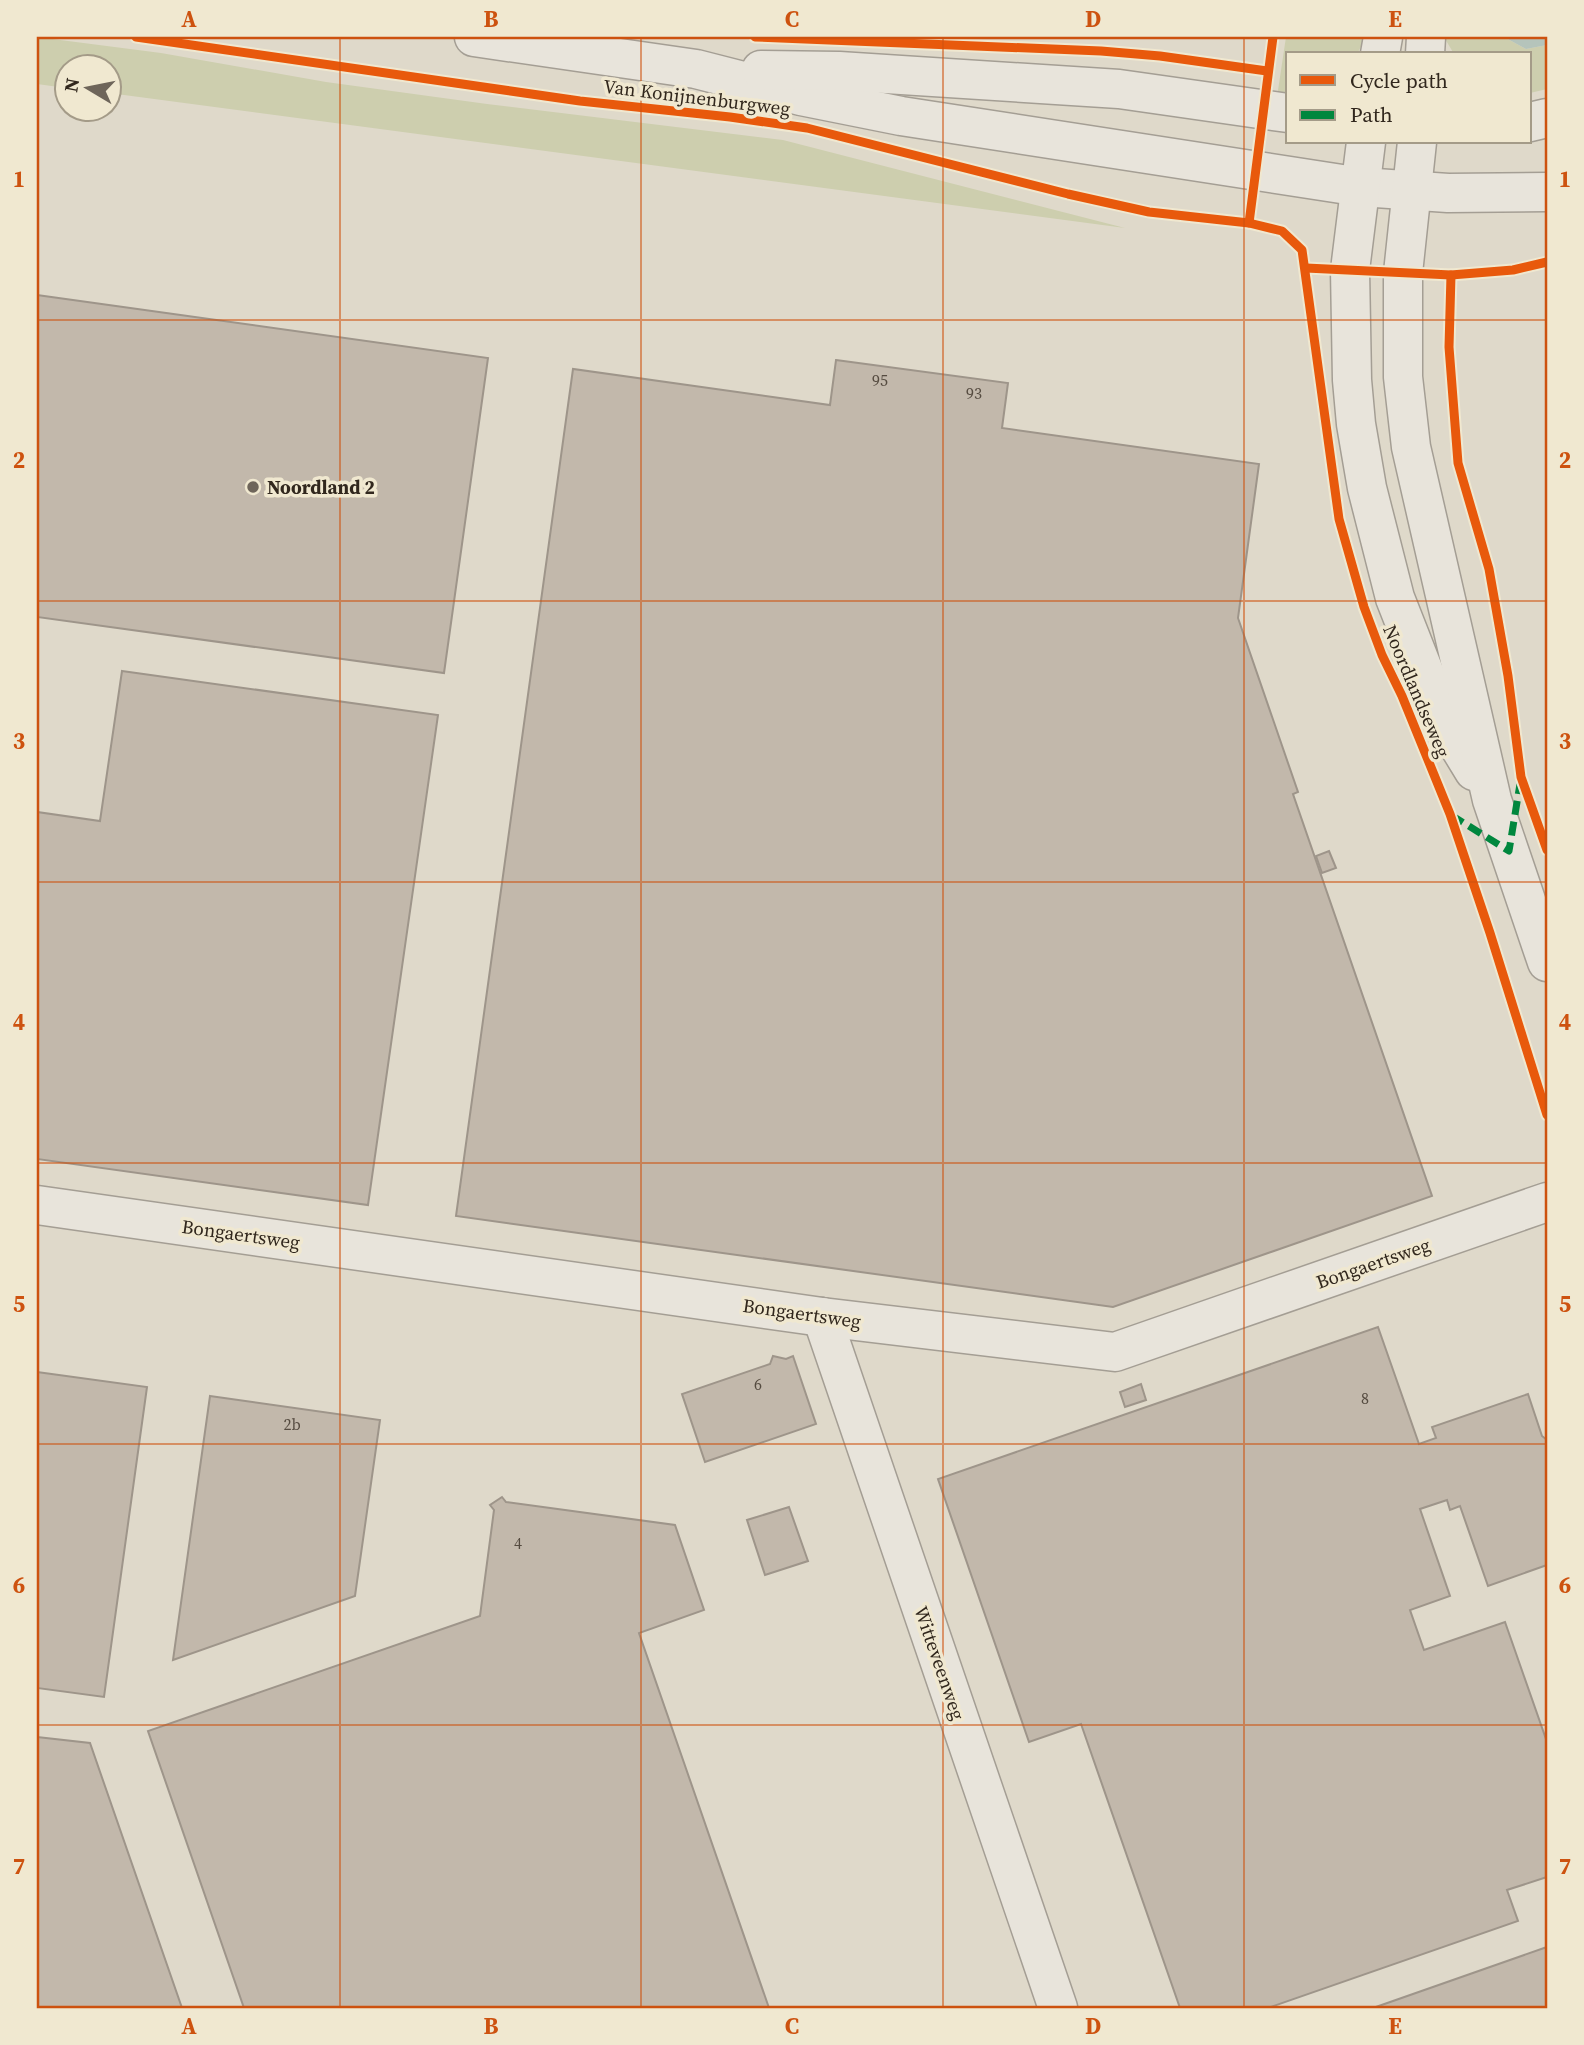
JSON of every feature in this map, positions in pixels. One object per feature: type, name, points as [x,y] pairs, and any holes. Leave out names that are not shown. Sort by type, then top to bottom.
[{"type":"street","name":"Van Konijnenburgweg","points":[[474,37],[512,39],[696,69],[801,96],[901,116],[1361,187],[1411,191],[1547,192]]},
{"type":"street","name":"Van Konijnenburgweg","points":[[696,69],[839,71],[1119,89],[1286,113]]},
{"type":"street","name":"Noordlandseweg","points":[[1366,144],[1350,270],[1352,380],[1356,424],[1375,526],[1395,598],[1443,720],[1492,800]]},
{"type":"street","name":"Noordlandseweg","points":[[1417,144],[1403,273],[1403,377],[1411,447],[1492,800],[1547,962]]},
{"type":"street","name":"Bongaertsweg","points":[[37,1205],[822,1317],[1115,1352],[1547,1202]]},
{"type":"street","name":"Witteveenweg","points":[[822,1317],[1058,2008]]},
{"type":"green space","points":[[37,37],[161,53],[326,82],[783,140],[1125,228],[122,95],[122,52],[52,52],[52,86],[37,84]]},
{"type":"green space","points":[[1286,37],[1366,37],[1358,52],[1286,52],[1286,95],[1277,97]]},
{"type":"green space","points":[[1444,37],[1504,37],[1526,49],[1547,45],[1547,89],[1532,93],[1532,52],[1453,52]]},
{"type":"shaded area","points":[[1504,37],[1547,37],[1547,45],[1526,49]]},
{"type":"building","name":"Noordland 2","points":[[37,295],[488,358],[444,673],[37,617]]},
{"type":"building","points":[[836,360],[1008,383],[1002,428],[1259,464],[1238,618],[1298,792],[1293,794],[1432,1196],[1113,1307],[456,1216],[573,369],[830,405]]},
{"type":"building","points":[[122,671],[438,715],[368,1205],[37,1159],[37,812],[100,821]]},
{"type":"building","points":[[1329,851],[1336,868],[1322,873],[1316,856]]},
{"type":"building","points":[[1378,1327],[1419,1444],[1436,1438],[1432,1427],[1528,1394],[1542,1436],[1547,1440],[1547,1565],[1488,1586],[1460,1506],[1450,1510],[1447,1500],[1420,1509],[1450,1596],[1410,1610],[1424,1650],[1505,1622],[1547,1742],[1547,1877],[1507,1890],[1518,1921],[1268,2008],[1180,2008],[1081,1724],[1029,1742],[938,1479]]},
{"type":"building","points":[[773,1356],[786,1359],[793,1356],[816,1424],[705,1462],[682,1394],[770,1364]]},
{"type":"building","points":[[37,1372],[147,1387],[104,1697],[37,1688]]},
{"type":"building","points":[[1141,1384],[1146,1400],[1125,1407],[1120,1392]]},
{"type":"building","points":[[210,1396],[380,1420],[355,1596],[173,1660]]},
{"type":"building","points":[[502,1497],[506,1502],[675,1525],[704,1610],[639,1633],[769,2008],[244,2008],[148,1731],[480,1616],[494,1510],[490,1505]]},
{"type":"building","points":[[789,1507],[808,1561],[765,1575],[747,1520]]},
{"type":"building","points":[[37,1737],[90,1743],[182,2008],[37,2008]]},
{"type":"building","points":[[1547,1947],[1547,2008],[1373,2008]]},
{"type":"marked path","points":[[1451,815],[1509,851],[1520,784]]},
{"type":"cycle path","points":[[136,37],[580,101],[807,128],[1149,212],[1249,223]]},
{"type":"cycle path","points":[[755,37],[1101,51],[1267,71]]},
{"type":"cycle path","points":[[1273,37],[1249,223],[1282,231],[1302,250],[1339,519],[1364,607],[1382,655],[1402,696],[1450,814],[1547,1115]]},
{"type":"cycle path","points":[[1306,268],[1451,275],[1513,270],[1547,262]]},
{"type":"cycle path","points":[[1451,275],[1449,347],[1458,463],[1489,569],[1508,676],[1521,777],[1547,850]]},
{"type":"place","name":"Noordland 2","points":[[253,487]]}]
